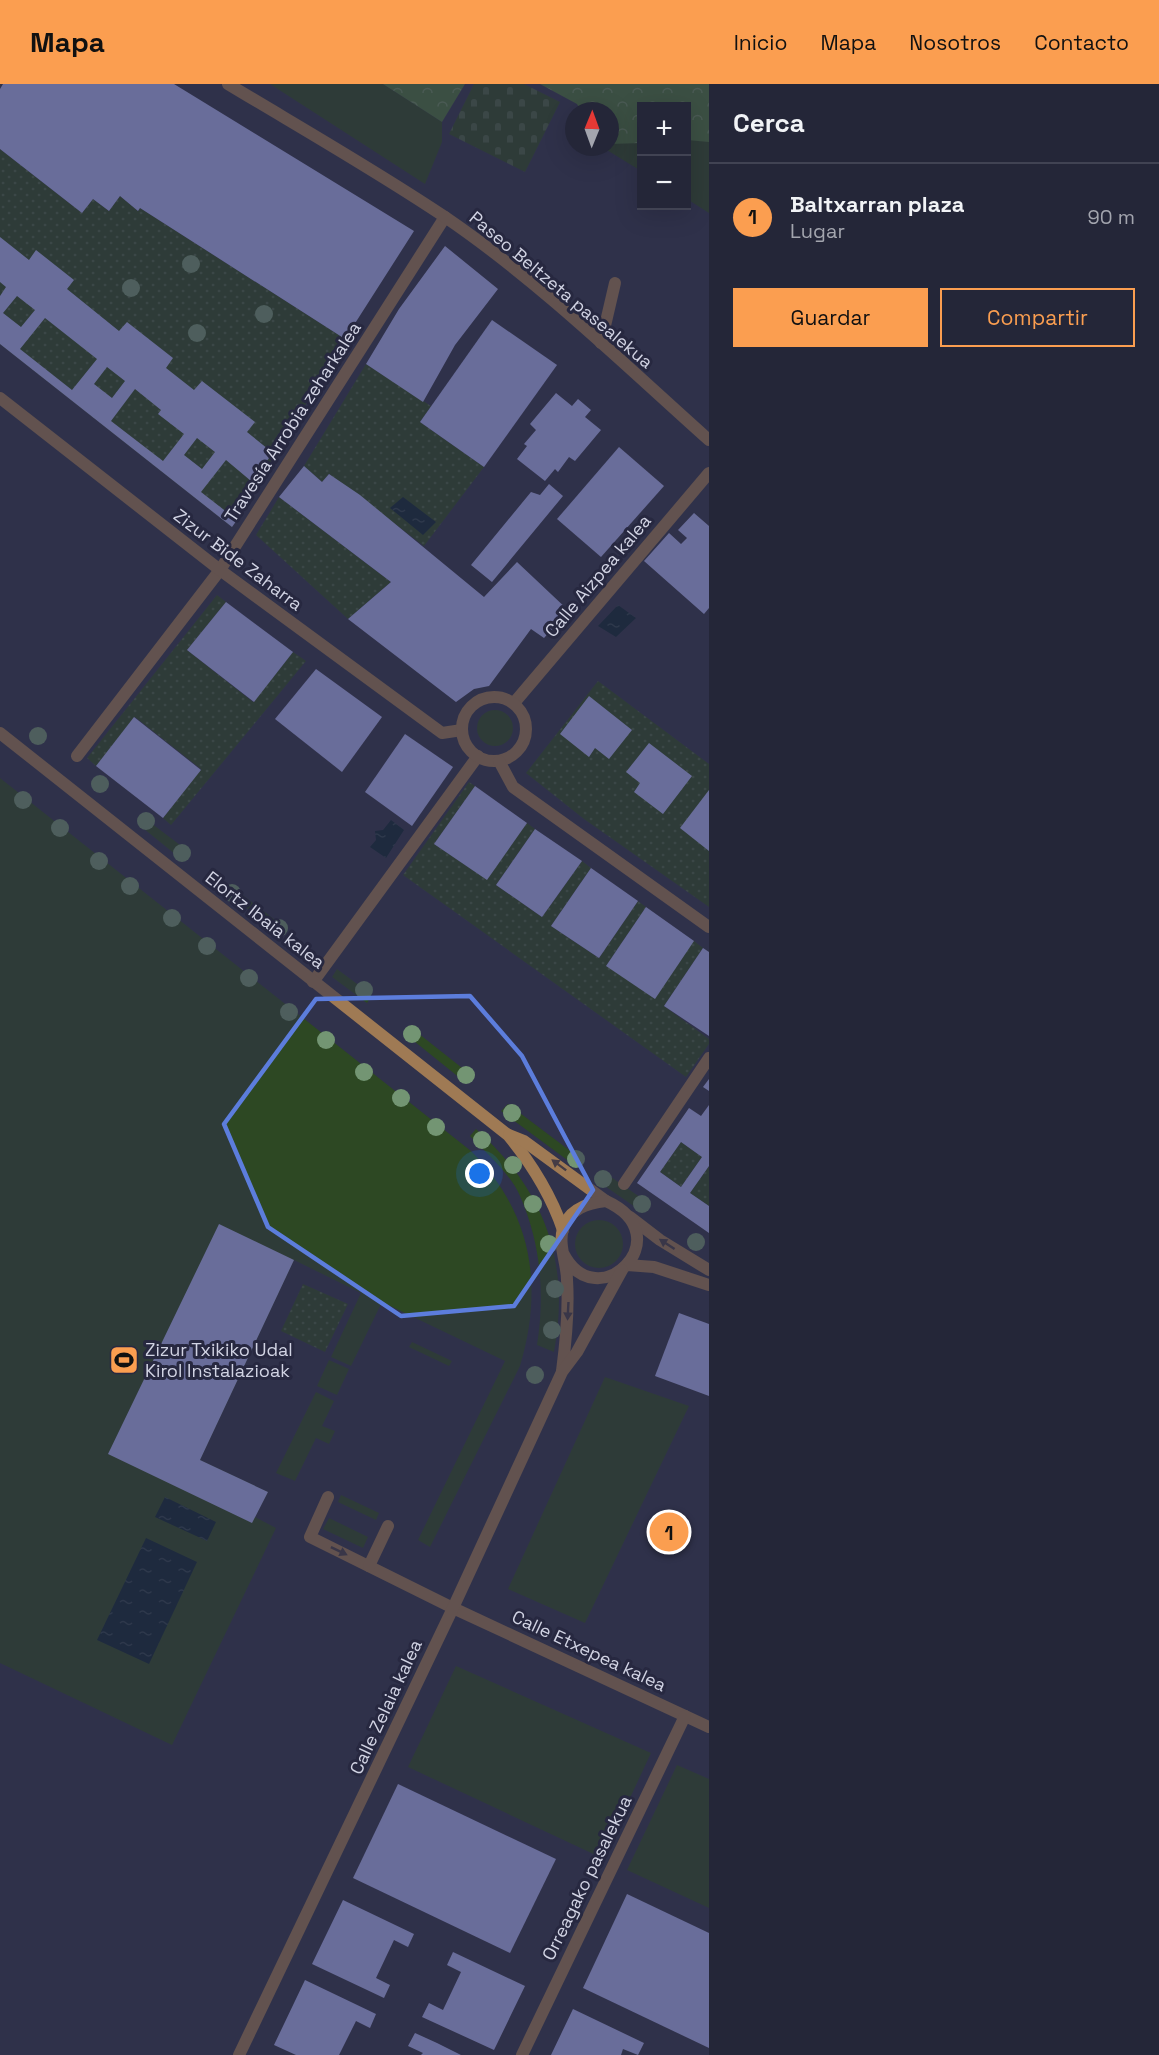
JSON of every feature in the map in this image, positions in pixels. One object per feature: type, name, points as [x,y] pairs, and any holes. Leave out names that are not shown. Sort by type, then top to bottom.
[{"type":"street","name":"Paseo Beltzeta pasealekua","points":[[228,84],[446,217],[495,254],[601,343],[709,440]]},
{"type":"street","name":"Travesía Arrobia zeharkalea","points":[[77,756],[220,570],[446,217]]},
{"type":"street","points":[[601,343],[615,283]]},
{"type":"street","name":"Zizur Bide Zaharra","points":[[0,398],[220,570],[442,733],[462,730]]},
{"type":"street","name":"Calle Aizpea kalea","points":[[514,703],[709,474]]},
{"type":"street","points":[[494,697],[514,703],[521,711],[527,731],[518,750],[499,760],[478,756],[464,741],[463,720],[475,703],[494,697]]},
{"type":"street","name":"Elortz Ibaia kalea","points":[[0,733],[508,1135],[528,1160],[556,1208],[562,1230]]},
{"type":"street","points":[[313,982],[478,756]]},
{"type":"street","points":[[499,760],[513,787],[709,927]]},
{"type":"street","points":[[624,1184],[709,1058]]},
{"type":"street","name":"Elortz Ibaia kalea","points":[[508,1135],[524,1141],[606,1201]]},
{"type":"street","points":[[709,1270],[660,1240],[606,1201],[584,1205],[575,1211],[562,1230],[563,1252],[568,1263],[587,1276],[599,1278],[625,1268],[654,1268],[709,1285]]},
{"type":"street","points":[[625,1268],[636,1250],[637,1238],[634,1225],[627,1214]]},
{"type":"street","name":"Calle Zelaia kalea","points":[[562,1372],[568,1306],[563,1252]]},
{"type":"street","name":"Calle Zelaia kalea","points":[[239,2055],[453,1608],[562,1372],[577,1352],[625,1268]]},
{"type":"street","name":"Calle Etxepea kalea","points":[[328,1497],[310,1537],[453,1608],[709,1726]]},
{"type":"street","points":[[369,1566],[388,1526]]},
{"type":"street","name":"Orreagako pasalekua","points":[[522,2055],[685,1716]]},
{"type":"highlighted area","points":[[470,996],[522,1056],[593,1190],[514,1306],[401,1316],[268,1227],[224,1124],[316,999]]},
{"type":"green space","points":[[270,84],[383,84],[442,122],[442,142],[425,184]]},
{"type":"green space","points":[[383,84],[465,84],[442,122]]},
{"type":"green space","points":[[474,84],[524,84],[560,102],[525,172],[449,134]]},
{"type":"green space","points":[[540,84],[709,84],[709,142],[691,140],[691,102],[637,102],[637,143],[619,144],[619,102],[573,102]]},
{"type":"green space","points":[[709,119],[709,213],[691,202],[691,123]]},
{"type":"green space","points":[[637,136],[637,169],[617,156],[619,156],[619,140]]},
{"type":"green space","points":[[0,149],[82,213],[93,199],[109,211],[120,196],[138,211],[140,208],[345,339],[232,527],[0,344]]},
{"type":"green space","points":[[366,364],[431,406],[420,422],[484,467],[424,546],[329,474],[322,482],[304,466]]},
{"type":"green space","points":[[279,497],[391,582],[348,619],[256,535]]},
{"type":"green space","points":[[217,595],[226,602],[187,650],[253,702],[293,652],[306,661],[171,825],[163,818],[201,769],[135,717],[96,766],[87,758]]},
{"type":"green space","points":[[598,681],[709,764],[709,907],[584,819],[526,773]]},
{"type":"green space","points":[[495,710],[508,715],[513,728],[508,741],[495,746],[482,741],[477,728],[482,715]]},
{"type":"green space","points":[[0,778],[471,1151],[492,1174],[508,1199],[520,1224],[527,1251],[531,1278],[531,1307],[520,1366],[430,1547],[418,1540],[505,1361],[382,1302],[351,1366],[331,1357],[361,1293],[294,1260],[200,1460],[268,1492],[255,1517],[276,1528],[172,1745],[0,1663]]},
{"type":"green space","points":[[469,782],[475,786],[434,844],[486,879],[527,823],[535,829],[496,885],[542,917],[582,861],[591,868],[551,926],[599,958],[638,901],[646,907],[606,966],[694,941],[703,948],[664,1006],[709,1039],[709,1044],[686,1077],[403,875]]},
{"type":"green space","points":[[143,817],[188,851],[181,859],[138,824]]},
{"type":"green space","points":[[232,887],[283,926],[277,932],[226,892]]},
{"type":"green space","points":[[337,969],[372,995],[367,1003],[332,977]]},
{"type":"green space","points":[[409,1026],[471,1075],[466,1083],[404,1033]]},
{"type":"green space","points":[[508,1104],[581,1159],[574,1165],[501,1111]]},
{"type":"green space","points":[[476,1129],[500,1152],[519,1177],[535,1202],[547,1229],[555,1258],[559,1287],[554,1352],[537,1345],[541,1288],[537,1251],[527,1214],[510,1179],[470,1136]]},
{"type":"green space","points":[[681,1142],[702,1157],[681,1187],[660,1172]]},
{"type":"green space","points":[[709,1166],[709,1206],[690,1193]]},
{"type":"green space","points":[[601,1170],[647,1202],[641,1211],[596,1180]]},
{"type":"green space","points":[[599,1220],[616,1227],[623,1244],[616,1261],[599,1268],[582,1261],[575,1244],[582,1227]]},
{"type":"green space","points":[[303,1284],[348,1304],[325,1352],[281,1331]]},
{"type":"green space","points":[[412,1342],[452,1361],[449,1366],[409,1347]]},
{"type":"green space","points":[[329,1360],[349,1369],[337,1395],[317,1386]]},
{"type":"green space","points":[[605,1377],[689,1406],[585,1623],[508,1589]]},
{"type":"green space","points":[[316,1392],[334,1401],[322,1426],[335,1431],[329,1444],[316,1438],[295,1481],[276,1473]]},
{"type":"green space","points":[[341,1495],[379,1513],[376,1520],[338,1502]]},
{"type":"green space","points":[[329,1518],[368,1537],[363,1548],[323,1529]]},
{"type":"green space","points":[[456,1666],[651,1753],[602,1858],[408,1767]]},
{"type":"green space","points":[[677,1765],[709,1779],[709,1908],[627,1870]]},
{"type":"water","points":[[403,497],[436,522],[423,535],[390,508]]},
{"type":"water","points":[[618,605],[636,618],[616,637],[598,626]]},
{"type":"water","points":[[391,820],[404,830],[386,858],[370,847],[376,840],[375,831],[383,830]]},
{"type":"water","points":[[165,1497],[216,1522],[207,1541],[155,1517]]},
{"type":"water","points":[[146,1538],[197,1562],[149,1664],[97,1640]]},
{"type":"building","points":[[3,84],[174,84],[414,231],[345,339],[140,208],[138,211],[120,196],[109,211],[93,199],[82,213],[0,149],[0,89]]},
{"type":"building","points":[[0,237],[29,260],[36,250],[74,280],[67,289],[119,331],[127,322],[173,358],[166,368],[194,390],[202,381],[255,422],[247,432],[273,453],[251,481],[226,460],[201,492],[237,520],[232,527],[0,344],[0,296],[6,287],[0,282]],"holes":[[[17,296],[35,310],[21,327],[3,313]],[[45,318],[97,359],[72,390],[20,349]],[[107,367],[125,381],[112,398],[94,384]],[[135,389],[161,410],[158,414],[184,434],[163,461],[111,421]],[[197,438],[215,452],[202,469],[184,455]]]},
{"type":"building","points":[[445,246],[498,289],[455,345],[423,402],[366,364],[399,309]]},
{"type":"building","points":[[492,320],[557,365],[484,467],[420,422]]},
{"type":"building","points":[[556,393],[572,406],[578,399],[591,410],[585,417],[601,430],[575,461],[569,457],[558,472],[555,469],[545,481],[517,459],[527,446],[524,444],[536,430],[530,424]]},
{"type":"building","points":[[619,447],[664,486],[601,557],[557,519]]},
{"type":"building","points":[[304,466],[322,482],[329,474],[360,495],[484,597],[517,562],[569,611],[544,638],[531,629],[489,686],[474,689],[456,702],[348,619],[391,582],[279,497]]},
{"type":"building","points":[[549,484],[563,496],[492,582],[471,565],[531,492],[540,495]]},
{"type":"building","points":[[694,513],[709,526],[709,608],[704,614],[644,561],[669,533],[681,544],[687,538],[678,530]]},
{"type":"building","points":[[226,602],[293,652],[254,702],[187,650]]},
{"type":"building","points":[[316,669],[382,717],[342,772],[275,719]]},
{"type":"building","points":[[589,696],[632,730],[609,759],[595,748],[589,757],[560,734]]},
{"type":"building","points":[[134,717],[201,770],[163,818],[96,766]]},
{"type":"building","points":[[405,734],[453,767],[412,826],[365,792]]},
{"type":"building","points":[[649,743],[692,776],[663,814],[634,792],[640,783],[626,772]]},
{"type":"building","points":[[475,786],[527,823],[487,880],[434,844]]},
{"type":"building","points":[[709,790],[709,851],[680,828]]},
{"type":"building","points":[[535,829],[582,861],[542,917],[496,885]]},
{"type":"building","points":[[591,868],[638,901],[599,958],[551,926]]},
{"type":"building","points":[[646,907],[694,941],[655,999],[606,966]]},
{"type":"building","points":[[703,948],[709,952],[709,1036],[664,1006]]},
{"type":"building","points":[[709,1079],[709,1091],[703,1087]]},
{"type":"building","points":[[709,1105],[709,1166],[690,1193],[709,1206],[709,1233],[637,1183],[689,1108],[701,1116]],"holes":[[[681,1142],[702,1157],[681,1187],[660,1172]]]},
{"type":"building","points":[[219,1224],[294,1260],[200,1460],[268,1492],[252,1523],[108,1454]]},
{"type":"building","points":[[679,1313],[709,1324],[709,1396],[655,1376]]},
{"type":"building","points":[[398,1784],[556,1859],[510,1953],[353,1878]]},
{"type":"building","points":[[627,1894],[709,1933],[709,2048],[583,1988]]},
{"type":"building","points":[[343,1900],[414,1934],[408,1947],[394,1940],[376,1978],[390,1985],[384,1998],[312,1964]]},
{"type":"building","points":[[453,1952],[525,1986],[494,2050],[422,2017],[429,2003],[443,2010],[461,1972],[447,1965]]},
{"type":"building","points":[[305,1980],[376,2014],[370,2028],[356,2021],[339,2055],[296,2055],[274,2045]]},
{"type":"building","points":[[573,2009],[644,2043],[638,2055],[623,2049],[621,2055],[551,2055]]},
{"type":"building","points":[[415,2033],[461,2055],[421,2055],[423,2053],[408,2046]]},
{"type":"place","name":"Zizur Txikiko Udal Kirol Instalazioak","points":[[124,1360]]},
{"type":"place","name":"Baltxarran plaza","points":[[669,1532]]}]
